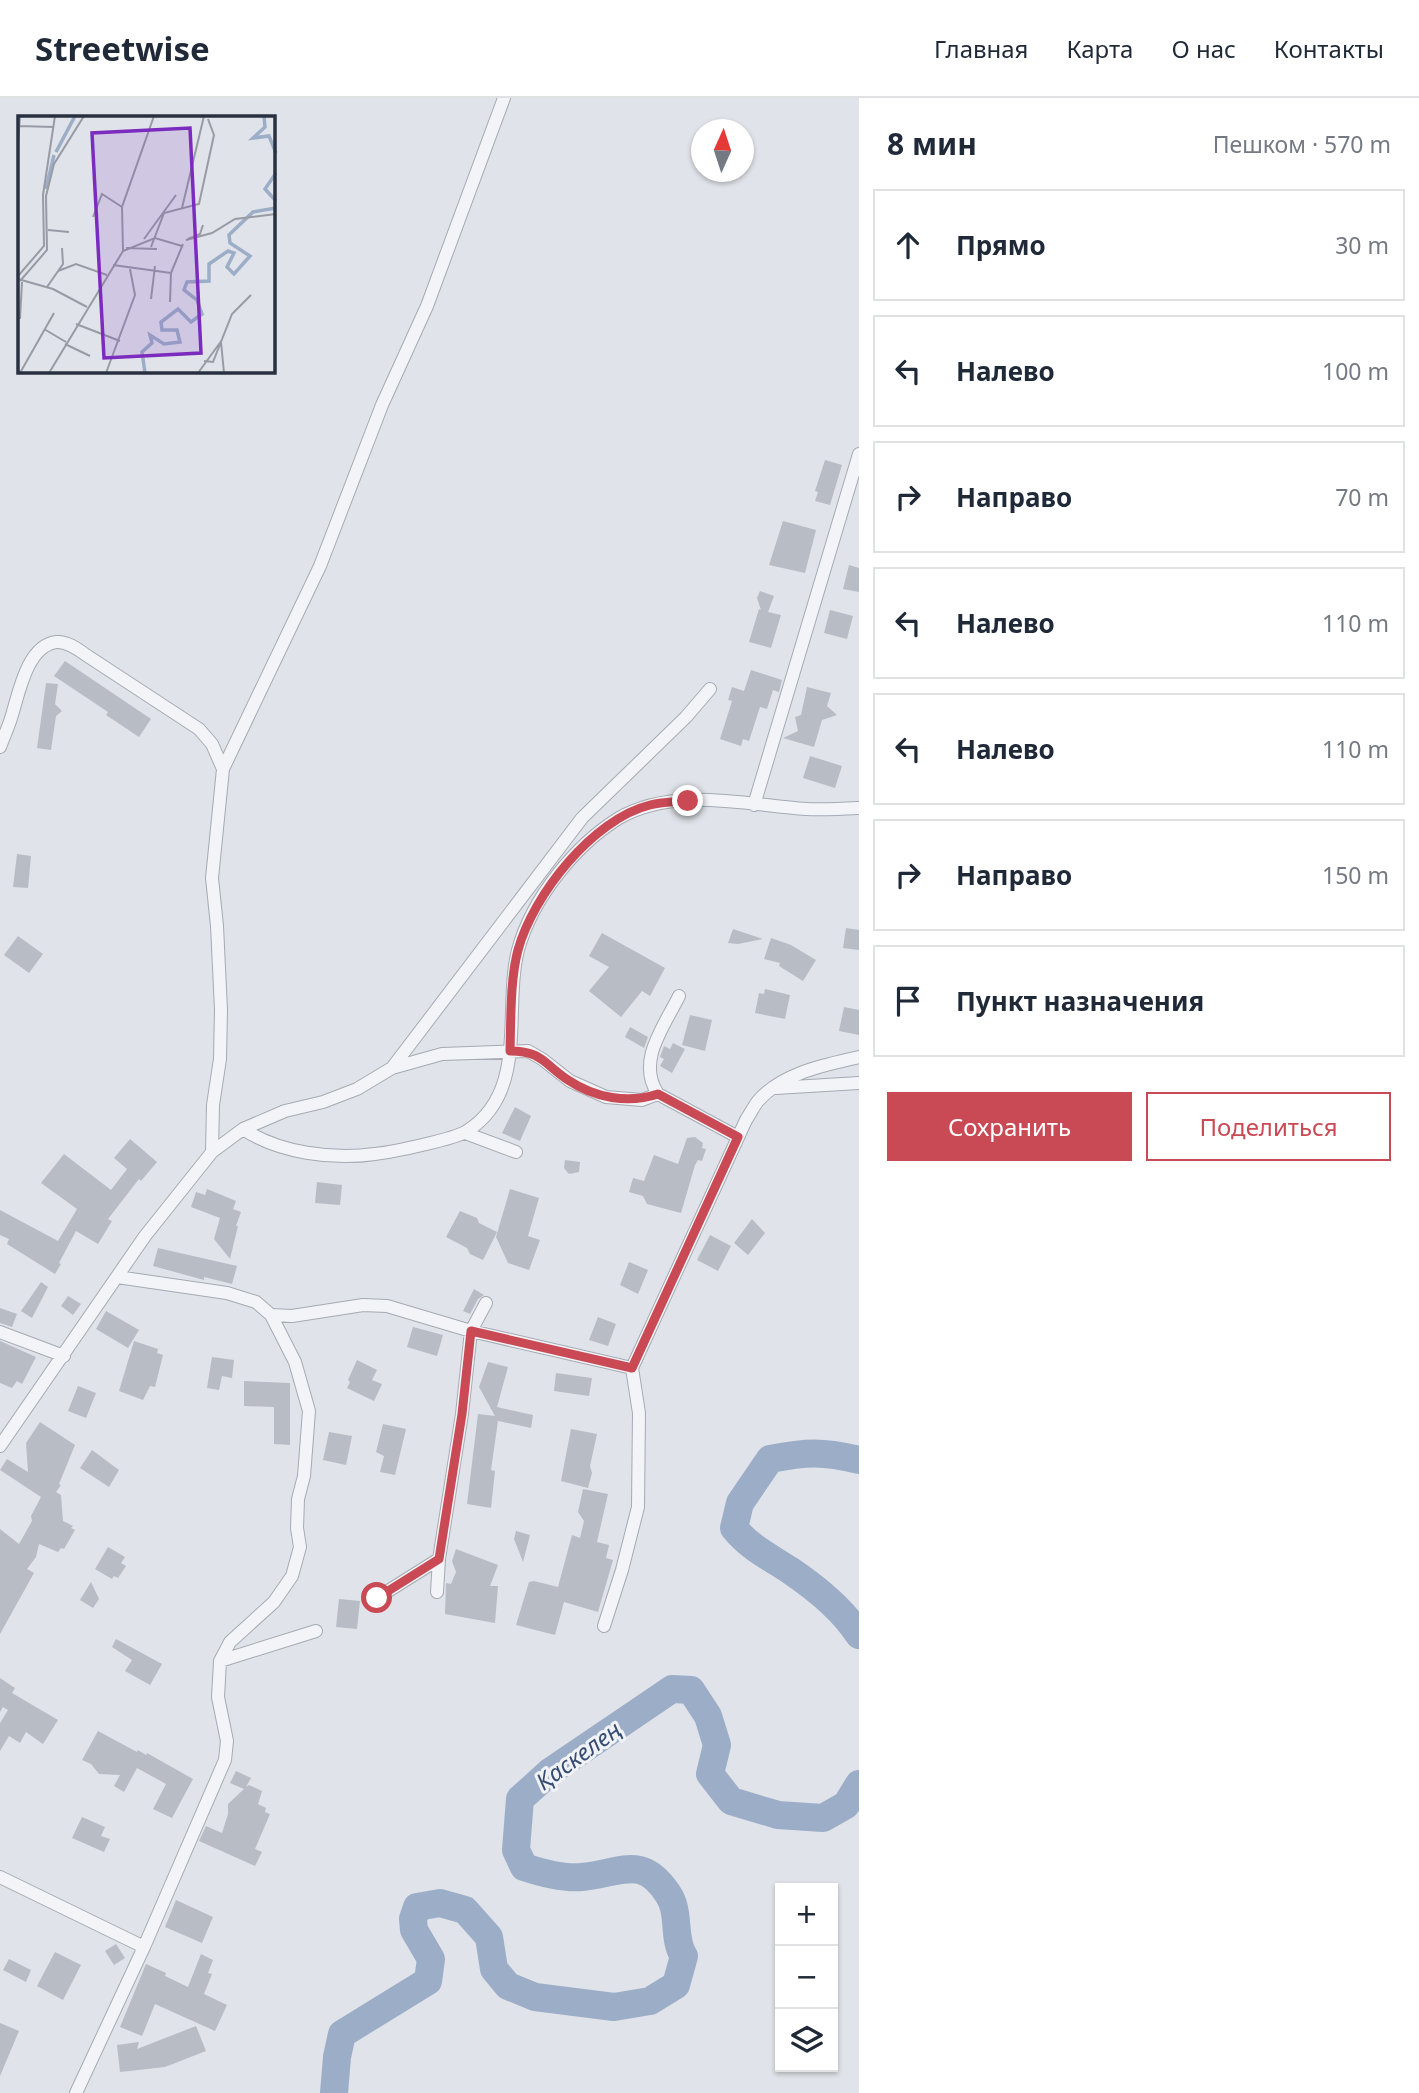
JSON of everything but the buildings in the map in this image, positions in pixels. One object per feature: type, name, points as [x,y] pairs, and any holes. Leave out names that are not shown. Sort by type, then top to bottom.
[{"type":"street","points":[[212,1152],[213,1105],[220,1059],[221,1023],[212,878],[223,769],[320,566],[382,405],[427,306],[504,98]]},
{"type":"street","points":[[754,805],[859,454]]},
{"type":"street","points":[[0,747],[29,664],[53,642],[60,642],[86,654],[200,729],[212,744],[223,769]]},
{"type":"street","points":[[392,1068],[582,818],[686,717],[710,688]]},
{"type":"street","points":[[243,1129],[256,1138],[276,1145],[314,1153],[358,1157],[393,1152],[465,1133],[497,1100],[506,1075],[518,952],[532,914],[571,859],[619,818],[649,805],[688,801],[810,809],[859,808]]},
{"type":"street","points":[[679,996],[652,1050],[650,1082],[658,1094],[738,1137]]},
{"type":"street","points":[[0,1446],[145,1236],[212,1152],[243,1129],[285,1111],[323,1102],[357,1089],[392,1068],[442,1054],[528,1051],[570,1081],[606,1097],[642,1100],[658,1094]]},
{"type":"street","points":[[604,1626],[638,1507],[639,1413],[632,1368],[738,1137],[758,1101],[772,1088],[801,1073],[859,1057]]},
{"type":"street","points":[[772,1088],[859,1083]]},
{"type":"street","points":[[465,1133],[516,1152]]},
{"type":"street","points":[[76,2093],[144,1947],[225,1760],[227,1741],[218,1697],[220,1661],[230,1642],[274,1602],[292,1576],[300,1547],[297,1528],[298,1499],[304,1476],[309,1411],[295,1362],[271,1315],[256,1302],[228,1293],[117,1277]]},
{"type":"street","points":[[437,1592],[439,1559],[462,1414],[471,1331],[486,1303]]},
{"type":"street","points":[[271,1315],[292,1316],[363,1305],[387,1306],[471,1331],[632,1368]]},
{"type":"street","points":[[0,1332],[64,1356]]},
{"type":"street","points":[[377,1598],[439,1559]]},
{"type":"street","points":[[220,1661],[316,1631]]},
{"type":"street","points":[[0,1877],[144,1947]]},
{"type":"waterway","name":"Қаскелең","points":[[859,1460],[814,1454],[770,1459],[740,1503],[734,1528],[754,1547],[819,1592],[837,1608],[859,1635]]},
{"type":"waterway","name":"Қаскелең","points":[[334,2093],[342,2034],[428,1981],[431,1959],[414,1930],[413,1919],[417,1907],[440,1903],[465,1910],[489,1937],[494,1969],[508,1986],[535,1997],[614,2007],[650,2001],[676,1985],[684,1956],[678,1942],[676,1917],[668,1894],[649,1874],[630,1869],[582,1877],[553,1875],[524,1867],[516,1850],[520,1799],[551,1771],[672,1689],[691,1690],[708,1716],[717,1745],[710,1774],[731,1801],[778,1815],[823,1818],[846,1805],[859,1784]]},
{"type":"route","points":[[377,1598],[439,1559],[462,1414],[471,1331],[632,1368],[738,1137],[658,1094],[642,1100],[606,1097],[570,1081],[528,1051],[510,1051],[518,952],[532,914],[550,885],[571,859],[619,818],[649,805],[688,801]]}]
